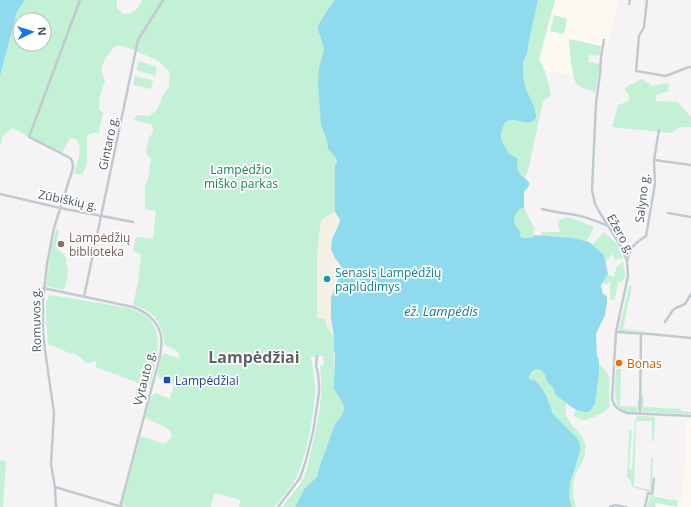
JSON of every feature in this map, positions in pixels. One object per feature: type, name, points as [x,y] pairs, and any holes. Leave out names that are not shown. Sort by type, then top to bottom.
[{"type":"street","name":"Romuvos g.","points":[[56,507],[55,487],[51,464],[54,413],[44,337],[43,288],[54,228],[73,168],[70,158],[29,137],[80,0]]},
{"type":"street","name":"Gintaro g.","points":[[84,297],[138,40],[163,0]]},
{"type":"street","points":[[629,4],[630,0]]},
{"type":"street","points":[[647,0],[644,27],[639,36],[636,71],[666,76],[691,67]]},
{"type":"street","name":"Ežero g.","points":[[604,40],[596,103],[592,190],[595,204],[606,225],[622,248],[627,261],[628,276],[616,332],[612,394],[613,404],[623,412],[691,416]]},
{"type":"street","name":"Salyno g.","points":[[627,261],[630,250],[634,244],[646,236],[655,184],[654,160],[659,130]]},
{"type":"street","points":[[654,160],[691,165]]},
{"type":"street","name":"Zūbiškių g.","points":[[0,194],[60,208],[133,222]]},
{"type":"street","points":[[542,209],[556,213],[576,215],[606,225]]},
{"type":"street","points":[[668,212],[691,217]]},
{"type":"street","name":"Vytauto g.","points":[[43,288],[133,307],[148,314],[153,319],[160,333],[161,348],[158,364],[121,507]]},
{"type":"street","points":[[665,322],[673,310],[684,304],[691,294]]},
{"type":"street","points":[[616,332],[691,338]]},
{"type":"street","points":[[640,414],[641,333]]},
{"type":"street","points":[[278,507],[300,478],[306,460],[313,432],[319,393],[319,379],[316,366],[317,356]]},
{"type":"street","points":[[645,507],[648,493],[652,494],[654,479]]},
{"type":"street","points":[[55,487],[121,507]]},
{"type":"street","points":[[610,507],[615,505],[626,507]]},
{"type":"shaded area","points":[[555,0],[619,0],[606,48],[569,39],[573,75],[545,71],[539,59]]},
{"type":"shaded area","points":[[691,419],[691,507],[647,507],[650,497],[652,496],[681,502],[685,461],[685,425],[686,421]]},
{"type":"green space","name":"Lampėdžio miško parkas","points":[[25,0],[117,0],[117,8],[123,14],[135,11],[142,0],[335,0],[318,25],[318,31],[324,50],[321,125],[327,141],[328,149],[336,157],[337,162],[335,166],[335,212],[321,220],[317,258],[317,316],[325,319],[327,326],[334,336],[334,389],[343,404],[344,409],[342,415],[335,424],[317,477],[305,488],[295,507],[282,507],[301,483],[307,469],[320,409],[320,366],[324,365],[323,356],[311,357],[315,394],[310,433],[303,460],[295,480],[288,491],[274,507],[239,507],[241,500],[214,493],[211,507],[128,507],[123,506],[122,504],[140,437],[164,444],[170,439],[172,434],[166,428],[145,417],[151,397],[156,393],[170,399],[174,384],[159,378],[157,374],[162,355],[165,353],[177,358],[180,357],[180,355],[164,343],[159,323],[153,315],[145,309],[133,305],[138,283],[141,254],[133,251],[136,237],[153,239],[156,211],[145,209],[145,187],[151,159],[146,153],[148,140],[153,132],[153,128],[151,124],[134,120],[137,115],[149,116],[157,110],[163,95],[169,87],[170,72],[158,61],[134,50],[119,45],[114,47],[105,59],[101,69],[105,81],[100,96],[99,110],[103,112],[99,133],[87,135],[87,164],[82,175],[74,173],[80,151],[76,139],[70,138],[62,153],[12,128],[3,136],[0,146],[0,76],[12,31],[12,52],[52,52],[52,12],[17,12]]},
{"type":"green space","points":[[538,0],[555,0],[539,59],[545,71],[551,95],[543,101],[528,171],[524,178],[518,171],[517,158],[508,153],[501,136],[506,121],[512,120],[531,122],[535,120],[536,112],[525,86],[523,60],[527,54]]},
{"type":"green space","points":[[554,15],[567,19],[564,34],[550,31]]},
{"type":"green space","points":[[569,39],[601,46],[600,56],[589,55],[588,62],[599,64],[600,66],[595,92],[582,88],[576,82],[572,71]]},
{"type":"green space","points":[[139,61],[157,67],[155,76],[136,70]]},
{"type":"green space","points":[[135,76],[153,80],[151,89],[133,85]]},
{"type":"green space","points":[[642,79],[652,86],[669,83],[668,91],[657,95],[655,101],[678,102],[691,117],[691,127],[678,128],[671,133],[612,127],[618,105],[629,101],[629,96],[624,88]]},
{"type":"green space","points":[[524,208],[536,229],[533,232],[534,237],[524,238],[520,236],[521,233],[516,227],[516,216],[519,209]]},
{"type":"green space","points":[[567,217],[594,227],[586,242],[572,238],[542,236],[541,232],[560,232],[558,221]]},
{"type":"green space","points":[[57,227],[59,231],[56,248],[65,256],[68,270],[64,290],[46,286],[51,249]]},
{"type":"green space","points":[[604,232],[618,245],[623,258],[615,260],[613,254],[605,262],[604,255],[592,245]]},
{"type":"green space","points":[[623,261],[625,276],[624,280],[618,283],[615,298],[614,300],[611,300],[611,283],[602,283],[607,274],[614,277],[616,268]]},
{"type":"green space","points":[[629,286],[632,286],[623,329],[650,332],[619,330]]},
{"type":"green space","points":[[52,295],[128,308],[146,316],[156,330],[158,348],[149,387],[96,367],[96,362],[94,361],[87,363],[75,354],[68,353],[48,344],[46,302],[49,296]]},
{"type":"green space","points":[[598,364],[609,375],[610,406],[595,416],[582,420],[573,416],[576,410],[581,412],[595,404],[599,373]]},
{"type":"green space","points":[[536,369],[541,370],[545,375],[547,382],[553,387],[556,396],[567,402],[565,409],[566,415],[584,439],[585,456],[575,475],[573,483],[573,494],[576,507],[572,507],[569,499],[570,483],[580,452],[577,438],[553,414],[546,395],[529,379],[530,374]]},
{"type":"green space","points":[[616,369],[621,369],[620,406],[637,407],[639,399],[639,408],[637,412],[624,411],[617,404],[615,392]]},
{"type":"green space","points":[[641,395],[643,395],[644,407],[681,409],[681,411],[691,412],[691,414],[643,412],[641,409]]},
{"type":"green space","points":[[637,416],[654,417],[655,419],[654,441],[652,441],[652,421],[636,421],[634,486],[650,490],[651,458],[653,458],[652,488],[650,492],[632,487],[631,481],[627,477],[629,430],[632,431],[629,469],[632,470],[635,420]]},
{"type":"green space","points":[[0,460],[6,461],[3,507],[0,507]]},
{"type":"green space","points":[[652,496],[678,501],[677,507],[657,503],[655,507],[647,507],[650,497]]},
{"type":"sand","name":"Senasis Lampėdžių paplūdimys","points":[[335,212],[339,218],[340,225],[335,232],[335,258],[340,265],[337,284],[331,297],[331,319],[334,336],[327,326],[325,319],[317,317],[317,258],[321,220]]},
{"type":"water","points":[[0,0],[25,0],[17,12],[12,12],[12,31],[0,76]]},
{"type":"water","name":"ež. Lampėdis","points":[[335,0],[538,0],[527,54],[523,61],[525,86],[536,112],[535,120],[531,122],[512,120],[506,121],[501,133],[502,141],[508,153],[517,158],[519,172],[529,183],[524,192],[524,208],[519,209],[514,221],[516,227],[521,233],[520,236],[524,238],[534,237],[534,235],[572,238],[589,242],[604,255],[608,274],[601,285],[603,294],[607,296],[607,302],[605,315],[596,334],[599,373],[595,404],[589,412],[577,410],[556,396],[553,387],[547,382],[545,375],[541,370],[534,370],[529,379],[536,381],[540,386],[546,395],[553,414],[577,438],[580,444],[580,452],[570,483],[569,499],[572,507],[295,507],[305,488],[317,477],[335,424],[342,415],[344,409],[343,404],[334,389],[335,355],[331,319],[331,297],[337,284],[340,265],[331,249],[332,239],[340,222],[335,212],[335,166],[337,162],[336,158],[328,149],[327,141],[321,125],[318,84],[319,68],[324,50],[318,25]]},
{"type":"place","name":"Lampėdžių biblioteka","points":[[61,244]]},
{"type":"place","name":"Senasis Lampėdžių paplūdimys","points":[[327,279]]},
{"type":"place","name":"Bonas","points":[[619,363]]},
{"type":"place","name":"Lampėdžiai","points":[[167,380]]},
{"type":"district","name":"Lampėdžiai","points":[[254,357]]}]
